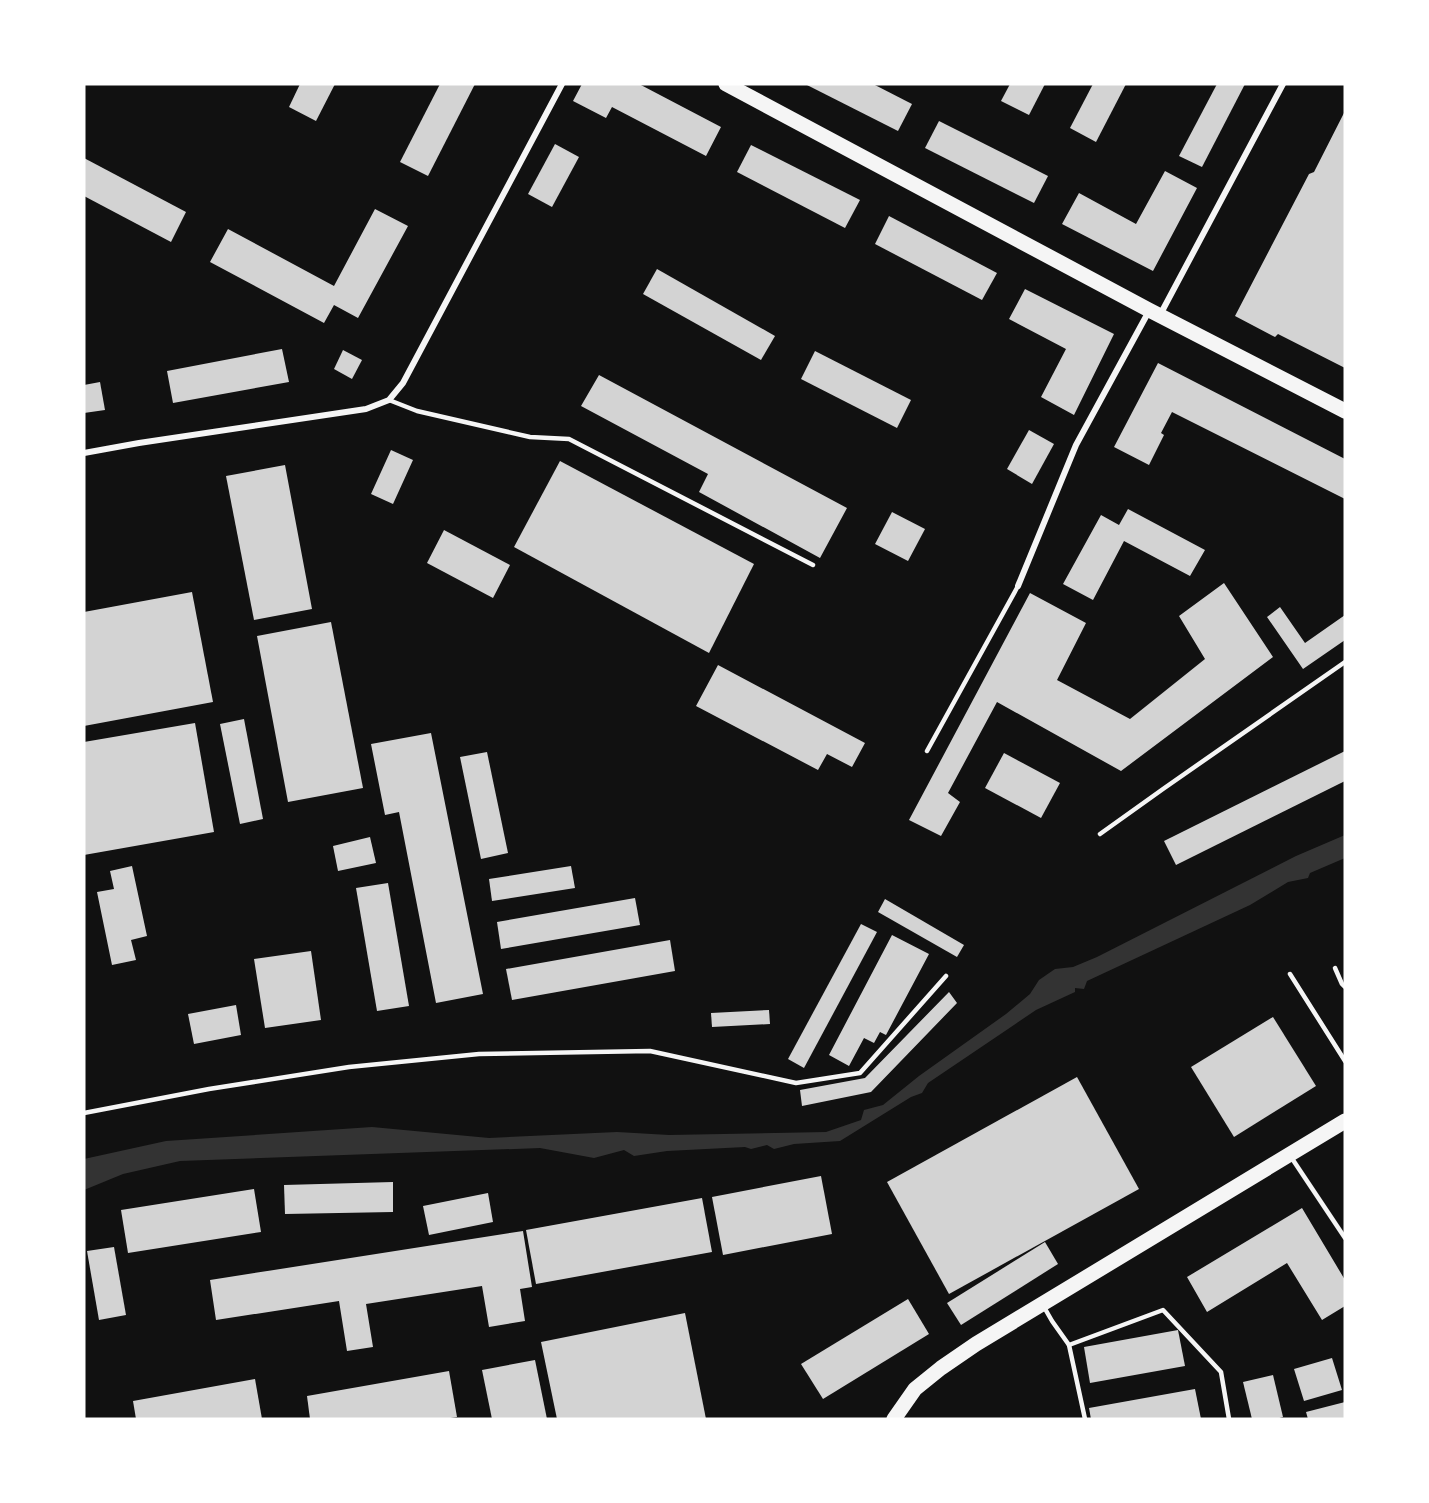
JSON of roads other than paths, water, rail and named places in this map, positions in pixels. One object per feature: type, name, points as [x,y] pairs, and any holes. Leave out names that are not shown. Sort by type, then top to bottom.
[{"type":"main road","points":[[726,84],[1155,313],[1345,411]]},
{"type":"main road","points":[[894,1419],[915,1389],[976,1344],[1345,1121]]},
{"type":"street","points":[[84,453],[366,409],[389,400],[403,383],[562,84]]},
{"type":"street","points":[[1018,586],[1076,445],[1155,313],[1283,84]]},
{"type":"lane","points":[[389,400],[417,411],[530,437],[569,439],[813,565]]},
{"type":"lane","points":[[927,751],[1018,586]]},
{"type":"lane","points":[[1101,834],[1345,662]]},
{"type":"lane","points":[[1335,968],[1345,987]]},
{"type":"lane","points":[[1290,974],[1345,1061]]},
{"type":"lane","points":[[84,1113],[209,1089],[349,1067],[478,1054],[650,1052],[796,1083],[860,1073],[946,976]]},
{"type":"lane","points":[[1290,1155],[1345,1238]]},
{"type":"lane","points":[[1042,1304],[1069,1345],[1085,1419]]},
{"type":"lane","points":[[1069,1345],[1163,1310],[1221,1372],[1229,1419]]}]
